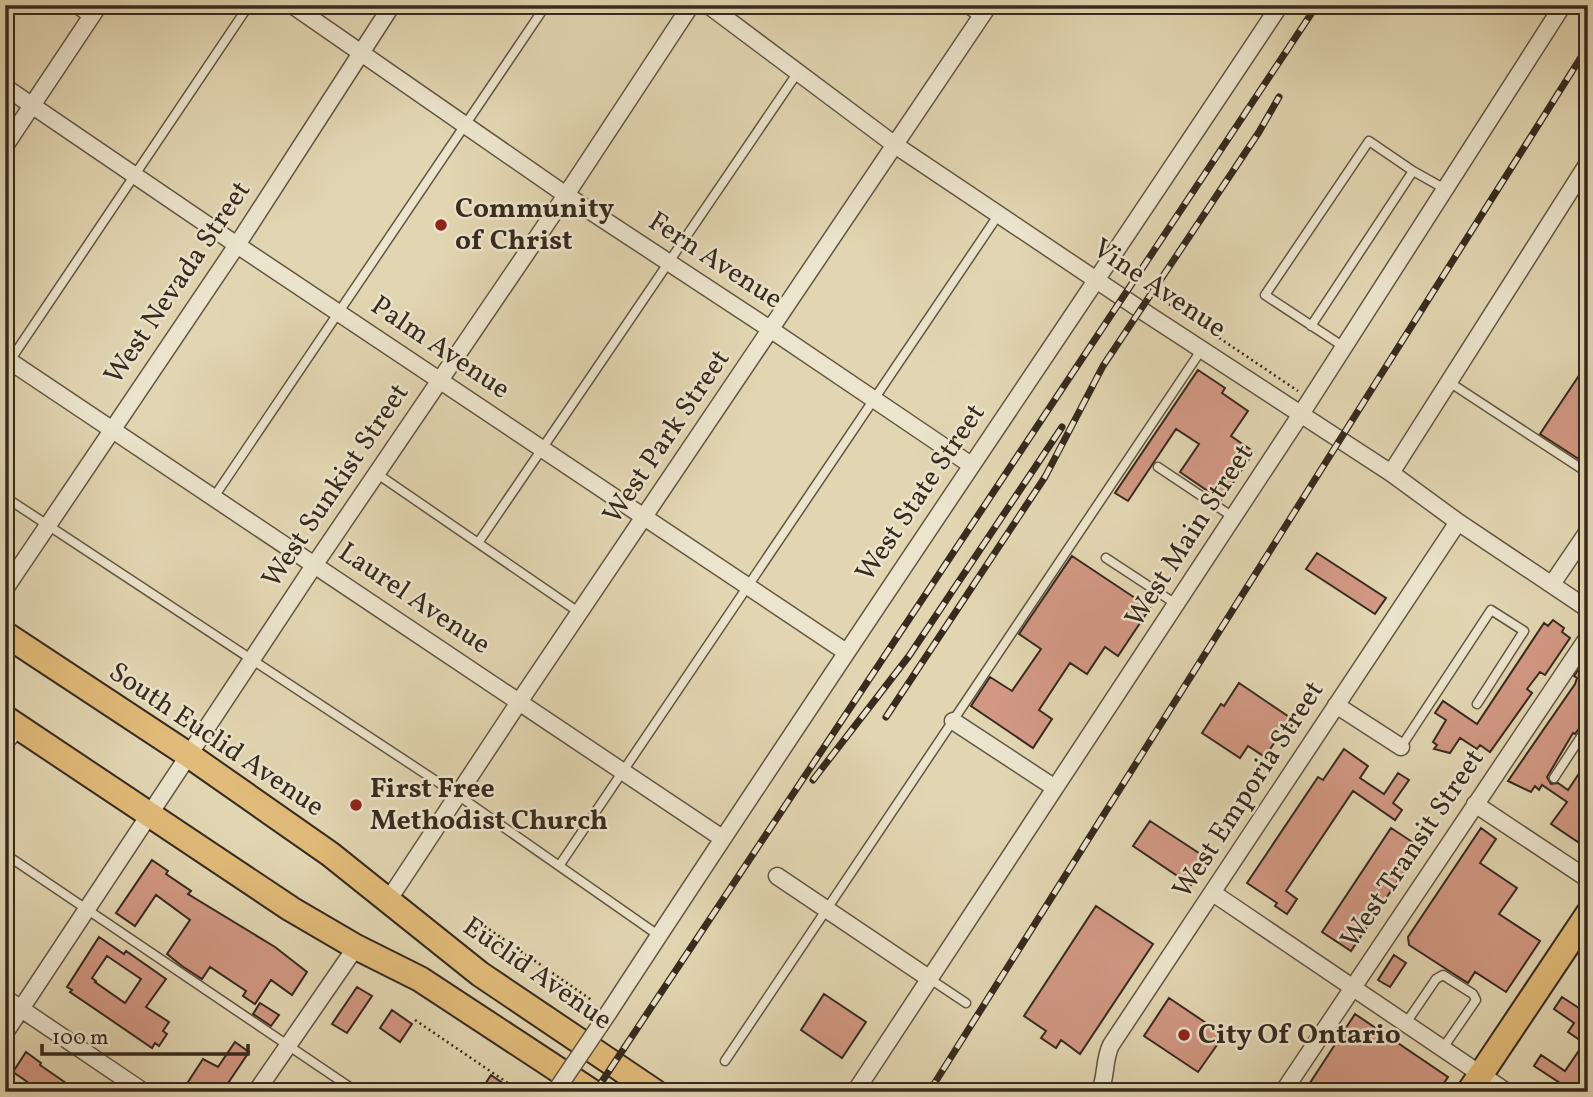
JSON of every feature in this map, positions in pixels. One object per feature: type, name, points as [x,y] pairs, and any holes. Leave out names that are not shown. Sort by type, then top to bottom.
[{"type":"main road","name":"South Euclid Avenue","points":[[5,634],[190,756],[330,854],[389,900]]},
{"type":"main road","points":[[13,723],[290,909],[356,947],[420,979],[592,1092]]},
{"type":"main road","name":"Euclid Avenue","points":[[389,900],[480,974],[655,1092]]},
{"type":"main road","points":[[1475,1083],[1588,914]]},
{"type":"street","name":"Fern Avenue","points":[[292,5],[566,195],[971,465]]},
{"type":"street","name":"West Nevada Street","points":[[5,589],[237,245],[391,5]]},
{"type":"street","name":"West Sunkist Street","points":[[5,1034],[315,564],[566,195],[691,5]]},
{"type":"street","name":"Vine Avenue","points":[[708,5],[895,145],[1391,473],[1458,522],[1588,609]]},
{"type":"street","name":"West State Street","points":[[555,1092],[1280,5]]},
{"type":"street","name":"West Main Street","points":[[855,1092],[1301,414],[1563,5]]},
{"type":"street","name":"West Park Street","points":[[389,900],[984,11]]},
{"type":"street","points":[[5,146],[94,12]]},
{"type":"street","name":"Palm Avenue","points":[[5,87],[846,652]]},
{"type":"street","points":[[1391,473],[1588,163]]},
{"type":"street","name":"Laurel Avenue","points":[[7,362],[315,564],[722,838]]},
{"type":"street","name":"West Emporia Street","points":[[1103,1090],[1105,1056],[1111,1045],[1458,522]]},
{"type":"street","points":[[1552,584],[1588,531]]},
{"type":"street","name":"West Transit Street","points":[[1283,1092],[1588,637]]},
{"type":"street","points":[[1336,705],[1401,747]]},
{"type":"street","points":[[953,721],[1055,788]]},
{"type":"street","points":[[1475,804],[1588,879]]},
{"type":"street","points":[[777,876],[930,979]]},
{"type":"street","points":[[1213,893],[1443,1048],[1475,1083],[1507,1092]]},
{"type":"street","points":[[256,1092],[356,947]]},
{"type":"street","points":[[5,998],[144,1092]]},
{"type":"lane","points":[[71,5],[94,12]]},
{"type":"lane","points":[[7,362],[249,5]]},
{"type":"lane","points":[[214,497],[546,5]]},
{"type":"lane","points":[[962,5],[984,11]]},
{"type":"lane","points":[[478,543],[798,72]]},
{"type":"lane","points":[[1344,347],[1265,295],[1369,141],[1445,189]]},
{"type":"lane","points":[[1311,326],[1413,171]]},
{"type":"lane","points":[[559,866],[999,214]]},
{"type":"lane","points":[[725,1061],[1202,349]]},
{"type":"lane","points":[[1449,382],[1588,473]]},
{"type":"lane","points":[[1158,467],[1233,517]]},
{"type":"lane","points":[[376,473],[580,612]]},
{"type":"lane","points":[[5,497],[459,796],[658,935]]},
{"type":"lane","points":[[1106,558],[1176,604]]},
{"type":"lane","points":[[1401,747],[1491,610],[1524,631],[1477,704]]},
{"type":"lane","points":[[5,749],[13,723]]},
{"type":"lane","points":[[1554,778],[1588,726]]},
{"type":"lane","points":[[5,854],[357,1092]]},
{"type":"lane","points":[[1406,1023],[1436,979],[1443,975],[1473,994],[1476,1000],[1443,1048]]},
{"type":"lane","points":[[930,979],[966,1003]]},
{"type":"path","points":[[1160,298],[1298,391]]},
{"type":"path","points":[[1586,849],[1586,855]]},
{"type":"path","points":[[480,923],[593,1001]]},
{"type":"path","points":[[415,1020],[521,1092]]},
{"type":"building","points":[[1588,362],[1588,465],[1540,434]]},
{"type":"building","points":[[1198,370],[1225,388],[1222,393],[1248,411],[1231,436],[1254,452],[1221,500],[1180,472],[1199,444],[1176,429],[1128,501],[1115,493]]},
{"type":"building","points":[[1317,553],[1386,598],[1375,614],[1306,569]]},
{"type":"building","points":[[1072,556],[1150,608],[1118,656],[1105,647],[1087,674],[1070,663],[1039,710],[1052,719],[1033,748],[971,706],[990,677],[1012,691],[1041,649],[1019,634]]},
{"type":"building","points":[[1553,620],[1564,628],[1562,632],[1570,638],[1545,675],[1540,672],[1527,689],[1532,693],[1490,752],[1480,745],[1477,749],[1460,738],[1450,753],[1434,749],[1437,745],[1433,742],[1446,720],[1435,713],[1443,701],[1477,724],[1544,623],[1548,626]]},
{"type":"building","points":[[1588,656],[1588,716],[1575,734],[1573,733],[1547,777],[1551,784],[1558,783],[1568,790],[1580,772],[1588,776],[1588,838],[1583,834],[1578,842],[1551,824],[1567,802],[1542,785],[1539,790],[1535,786],[1531,792],[1508,781],[1575,684],[1577,678],[1574,676]]},
{"type":"building","points":[[1239,683],[1295,721],[1282,739],[1278,737],[1265,757],[1248,746],[1240,758],[1202,733]]},
{"type":"building","points":[[1344,749],[1368,766],[1360,778],[1384,794],[1398,773],[1409,780],[1393,803],[1402,810],[1395,820],[1353,791],[1286,891],[1297,899],[1287,914],[1275,906],[1277,903],[1247,883],[1318,777],[1323,780]]},
{"type":"building","points":[[1150,821],[1208,859],[1191,885],[1133,846]]},
{"type":"building","points":[[1391,828],[1420,847],[1351,951],[1322,932]]},
{"type":"building","points":[[1481,828],[1496,839],[1480,863],[1517,888],[1499,914],[1540,941],[1506,992],[1475,972],[1468,983],[1409,945],[1408,937]]},
{"type":"building","points":[[152,860],[168,871],[166,874],[191,891],[188,894],[275,947],[307,972],[292,995],[271,980],[255,1004],[243,996],[246,991],[210,967],[202,979],[182,966],[167,954],[190,920],[156,895],[135,926],[116,913]]},
{"type":"building","points":[[1096,906],[1153,944],[1080,1054],[1061,1040],[1056,1048],[1041,1038],[1046,1031],[1024,1016]]},
{"type":"building","points":[[99,937],[124,954],[126,951],[166,979],[146,1007],[169,1022],[163,1031],[167,1034],[159,1046],[155,1043],[152,1048],[70,992],[72,990],[67,987]],"holes":[[[107,956],[141,979],[125,1003],[92,978]]]},
{"type":"building","points":[[1394,955],[1406,963],[1390,987],[1378,980]]},
{"type":"building","points":[[357,987],[372,996],[347,1033],[332,1024]]},
{"type":"building","points":[[824,994],[866,1022],[842,1058],[801,1030]]},
{"type":"building","points":[[1562,997],[1588,1014],[1588,1071],[1574,1092],[1534,1066],[1541,1055],[1565,1071],[1584,1043],[1568,1032],[1574,1023],[1554,1009]]},
{"type":"building","name":"City Of Ontario","points":[[1169,998],[1224,1035],[1198,1072],[1144,1036]]},
{"type":"building","points":[[260,1003],[279,1015],[271,1026],[253,1014]]},
{"type":"building","points":[[392,1010],[412,1024],[400,1042],[380,1028]]},
{"type":"building","points":[[1355,1014],[1448,1077],[1438,1092],[1304,1092]]},
{"type":"building","points":[[235,1042],[249,1052],[222,1092],[202,1092],[188,1082],[203,1059],[218,1067]]},
{"type":"building","points":[[26,1052],[79,1092],[42,1092],[13,1072]]},
{"type":"building","points":[[491,1075],[516,1092],[480,1092]]},
{"type":"railway","points":[[595,1092],[1317,5]]},
{"type":"railway","points":[[929,1092],[1588,46]]},
{"type":"railway","points":[[886,717],[1045,477],[1103,366],[1259,132],[1279,97]]},
{"type":"railway","points":[[813,780],[909,656],[1062,427]]},
{"type":"place","name":"Community of Christ","points":[[441,225]]},
{"type":"place","name":"First Free Methodist Church","points":[[356,805]]},
{"type":"place","name":"City Of Ontario","points":[[1184,1035]]}]
